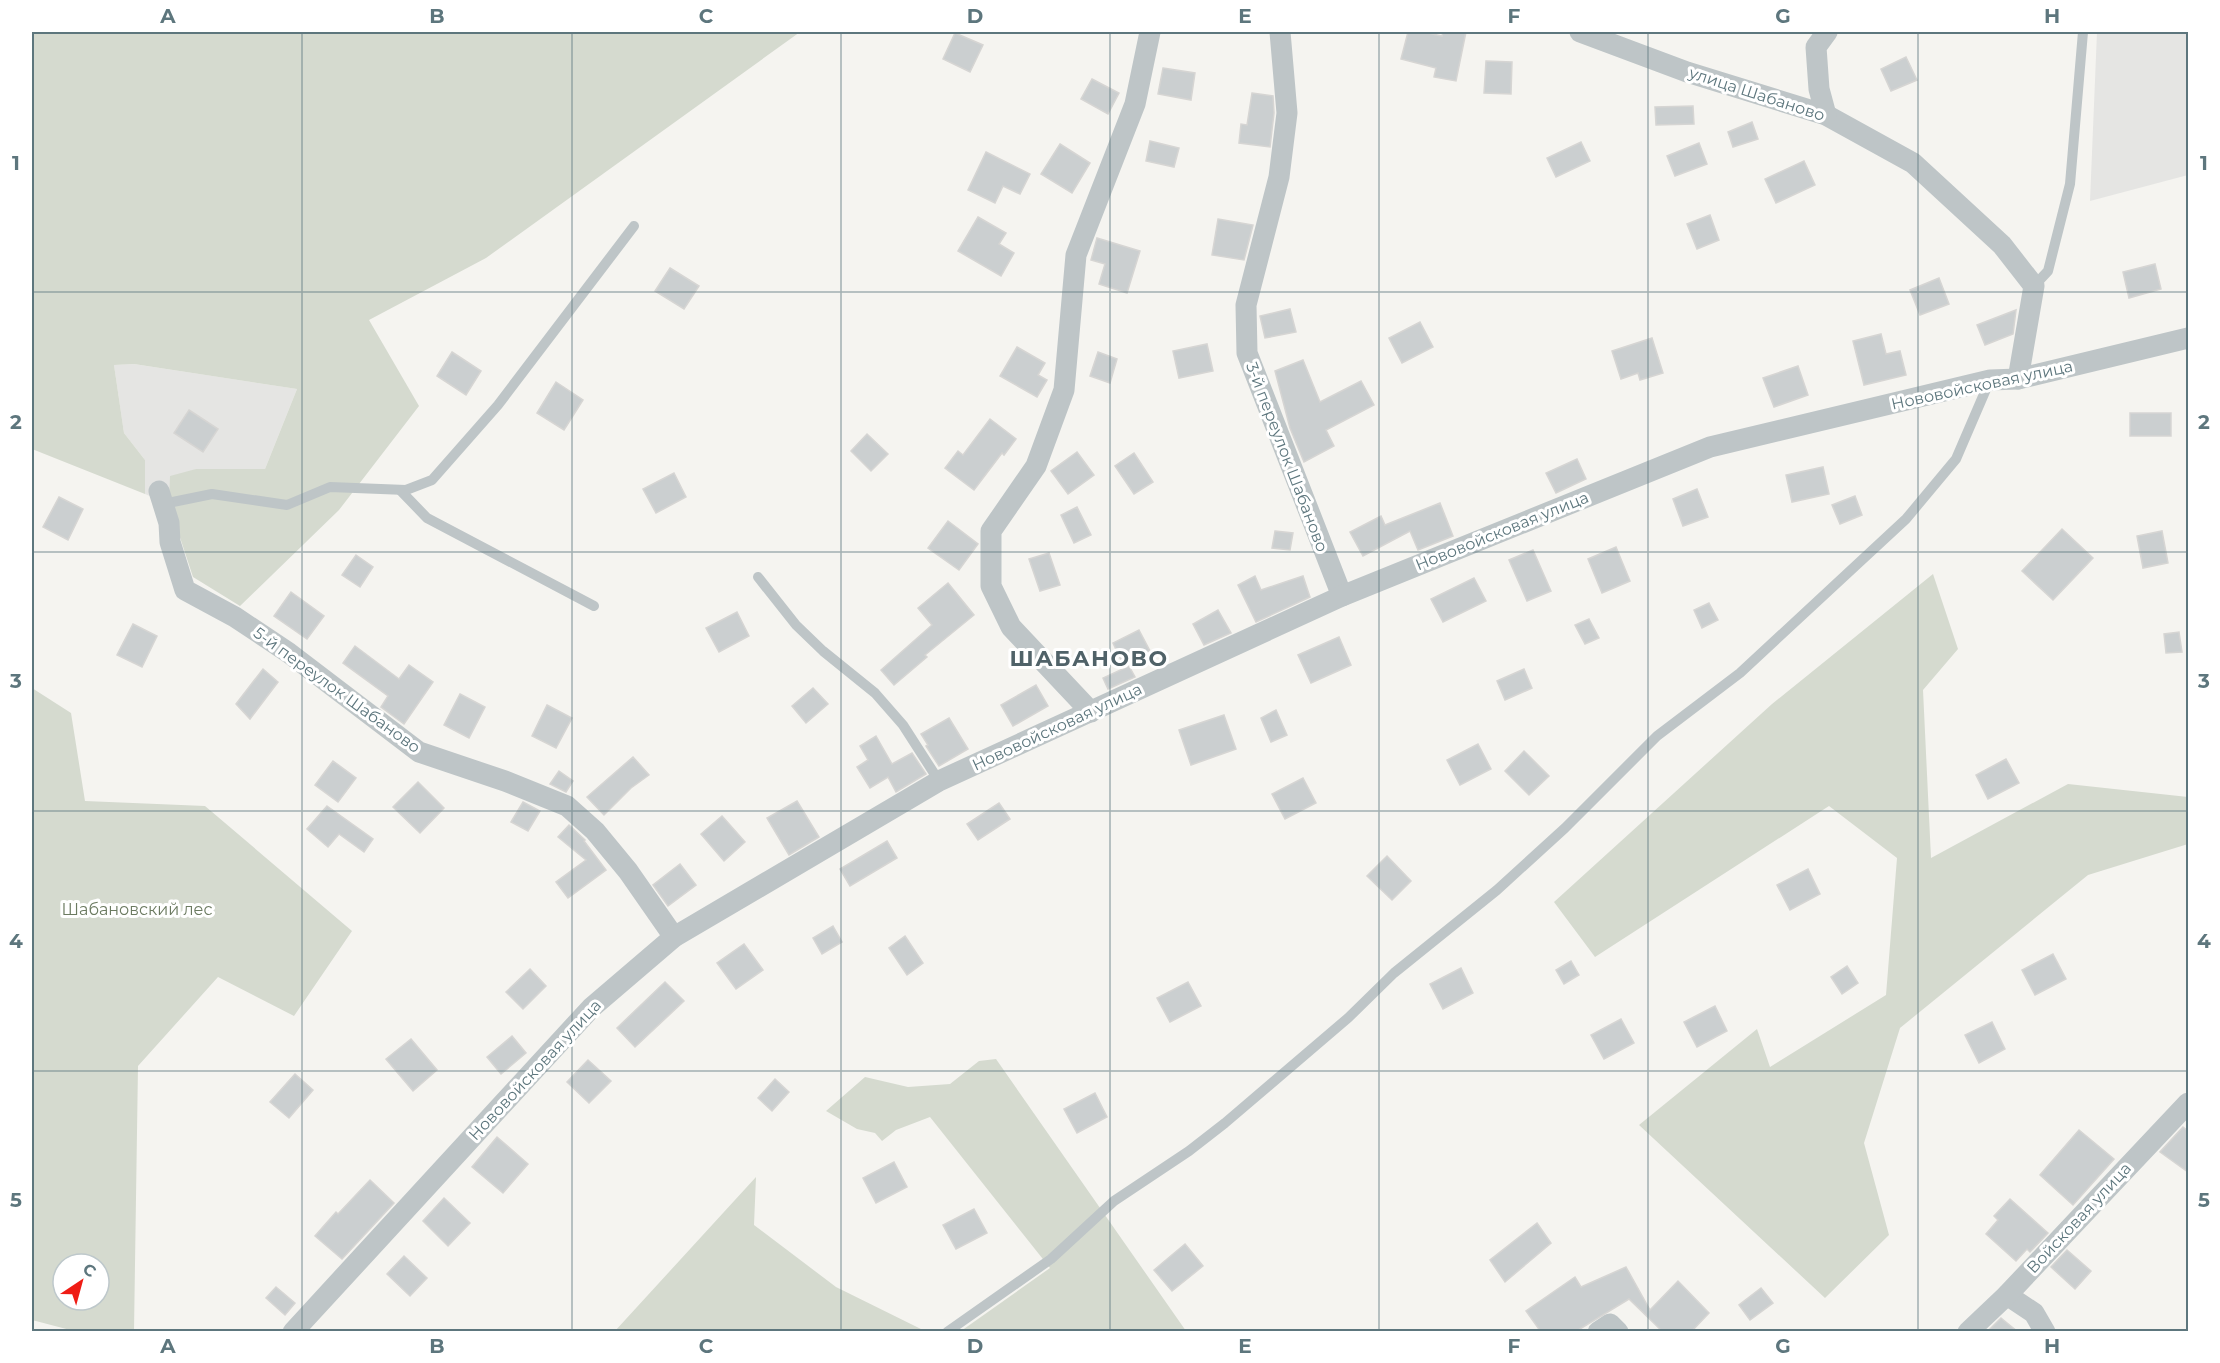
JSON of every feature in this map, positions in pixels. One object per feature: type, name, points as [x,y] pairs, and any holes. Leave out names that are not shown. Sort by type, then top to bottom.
[{"type":"street","points":[[1090,712],[1011,627],[991,586],[990,531],[1036,466],[1064,390],[1076,255],[1135,104],[1150,32]]},
{"type":"street","name":"3-й переулок Шабаново","points":[[1280,32],[1287,113],[1279,177],[1246,305],[1247,353],[1342,596]]},
{"type":"street","name":"улица Шабаново","points":[[1580,32],[1687,72],[1826,115],[1913,163],[2002,245],[2034,286]]},
{"type":"street","points":[[1826,115],[1819,88],[1816,47],[1827,32]]},
{"type":"street","points":[[2018,379],[2034,286]]},
{"type":"street","name":"Нововойсковая улица","points":[[293,1332],[591,1008],[674,937],[939,781],[1342,596],[1710,447],[1990,380],[2018,379],[2188,338]]},
{"type":"street","name":"5-й переулок Шабаново","points":[[161,497],[169,523],[170,542],[185,590],[235,617],[289,653],[419,752],[505,781],[567,806],[595,831],[628,871],[674,937]]},
{"type":"street","name":"Войсковая улица","points":[[1968,1332],[2188,1103]]},
{"type":"street","points":[[2007,1294],[2034,1313],[2045,1332]]},
{"type":"street","points":[[1598,1332],[1610,1324],[1618,1332]]},
{"type":"lane","points":[[2034,286],[2048,271],[2070,184],[2083,32]]},
{"type":"lane","points":[[161,497],[212,494],[287,505],[330,487],[406,490],[432,480],[498,405],[634,226]]},
{"type":"lane","points":[[947,1332],[1051,1259],[1114,1201],[1189,1151],[1225,1123],[1348,1018],[1394,972],[1497,890],[1565,828],[1658,736],[1740,673],[1906,519],[1956,459],[1990,380]]},
{"type":"lane","points":[[400,490],[427,518],[594,606]]},
{"type":"lane","points":[[758,577],[796,626],[875,693],[903,725],[939,781]]},
{"type":"shaded area","points":[[2097,32],[2188,32],[2188,175],[2090,201]]},
{"type":"shaded area","points":[[134,364],[297,389],[265,469],[196,469],[169,504],[145,494],[145,460],[124,433],[114,365]]},
{"type":"green space","points":[[32,32],[800,32],[486,258],[369,320],[419,406],[339,510],[240,606],[193,577],[169,504],[170,476],[196,469],[265,469],[297,389],[134,364],[114,365],[124,433],[145,460],[145,494],[32,449]]},
{"type":"green space","points":[[1933,574],[1958,649],[1923,690],[1931,858],[2068,784],[2188,797],[2188,844],[2088,875],[1900,1028],[1864,1143],[1889,1235],[1825,1298],[1639,1125],[1757,1029],[1770,1067],[1886,995],[1897,858],[1829,806],[1595,957],[1554,902],[1772,704]]},
{"type":"green space","name":"Шабановский лес","points":[[32,688],[71,713],[85,801],[205,806],[352,931],[294,1016],[218,977],[138,1066],[134,1331],[74,1331],[32,1320]]},
{"type":"green space","points":[[996,1059],[1186,1331],[961,1331],[1050,1268],[930,1117],[896,1130],[882,1141],[875,1133],[857,1129],[826,1111],[865,1077],[908,1087],[950,1084],[979,1061]]},
{"type":"green space","points":[[756,1177],[754,1225],[836,1287],[925,1331],[615,1331]]},
{"type":"building","points":[[1408,32],[1442,36],[1443,32],[1466,32],[1456,81],[1434,77],[1436,68],[1401,59]]},
{"type":"building","points":[[955,33],[983,45],[970,72],[943,59]]},
{"type":"building","points":[[1906,57],[1917,80],[1891,91],[1881,69]]},
{"type":"building","points":[[1486,61],[1512,62],[1511,94],[1484,93]]},
{"type":"building","points":[[1163,68],[1195,73],[1191,100],[1158,94]]},
{"type":"building","points":[[1092,79],[1119,93],[1108,114],[1081,99]]},
{"type":"building","points":[[1252,93],[1273,96],[1274,113],[1270,147],[1239,143],[1241,124],[1247,125]]},
{"type":"building","points":[[1693,106],[1694,124],[1656,125],[1655,107]]},
{"type":"building","points":[[1752,122],[1758,139],[1733,147],[1728,132]]},
{"type":"building","points":[[1150,141],[1179,148],[1174,167],[1146,161]]},
{"type":"building","points":[[1581,142],[1590,161],[1556,177],[1547,158]]},
{"type":"building","points":[[1699,143],[1707,164],[1675,176],[1667,156]]},
{"type":"building","points":[[1060,144],[1090,163],[1072,193],[1041,174]]},
{"type":"building","points":[[986,152],[1030,174],[1020,194],[1003,186],[995,203],[968,190]]},
{"type":"building","points":[[1804,161],[1815,185],[1776,203],[1765,179]]},
{"type":"building","points":[[1710,215],[1719,240],[1697,249],[1687,224]]},
{"type":"building","points":[[978,217],[1006,233],[999,244],[1014,253],[1001,276],[958,251]]},
{"type":"building","points":[[1218,219],[1253,225],[1244,260],[1212,255]]},
{"type":"building","points":[[1097,238],[1140,251],[1127,293],[1099,284],[1105,264],[1091,260]]},
{"type":"building","points":[[2155,264],[2161,289],[2129,298],[2123,272]]},
{"type":"building","points":[[670,268],[699,286],[684,309],[655,291]]},
{"type":"building","points":[[1939,278],[1949,304],[1920,315],[1910,290]]},
{"type":"building","points":[[1290,309],[1296,332],[1265,338],[1260,316]]},
{"type":"building","points":[[2016,310],[2013,334],[1985,345],[1977,325]]},
{"type":"building","points":[[1420,322],[1433,347],[1402,363],[1389,338]]},
{"type":"building","points":[[1881,334],[1886,354],[1900,351],[1906,375],[1864,385],[1853,341]]},
{"type":"building","points":[[1652,338],[1663,373],[1640,380],[1638,373],[1621,379],[1612,351]]},
{"type":"building","points":[[1207,344],[1213,371],[1179,378],[1173,351]]},
{"type":"building","points":[[1017,347],[1045,363],[1038,375],[1047,380],[1037,397],[1000,376]]},
{"type":"building","points":[[452,352],[481,371],[466,395],[437,376]]},
{"type":"building","points":[[1098,352],[1117,359],[1110,383],[1090,376]]},
{"type":"building","points":[[1303,360],[1320,402],[1361,381],[1374,405],[1326,430],[1334,446],[1304,462],[1290,428],[1275,371]]},
{"type":"building","points":[[1798,366],[1808,395],[1774,407],[1763,378]]},
{"type":"building","points":[[556,382],[583,400],[564,430],[537,413]]},
{"type":"building","points":[[189,410],[218,429],[203,452],[174,433]]},
{"type":"building","points":[[2130,413],[2171,413],[2171,436],[2130,436]]},
{"type":"building","points":[[990,419],[1016,439],[1004,455],[1002,453],[974,490],[945,468],[958,451],[963,455]]},
{"type":"building","points":[[867,434],[888,454],[871,471],[851,451]]},
{"type":"building","points":[[1077,452],[1094,475],[1068,494],[1051,471]]},
{"type":"building","points":[[1134,453],[1153,482],[1134,494],[1115,466]]},
{"type":"building","points":[[1577,459],[1586,479],[1556,493],[1546,473]]},
{"type":"building","points":[[1823,467],[1829,494],[1792,502],[1786,475]]},
{"type":"building","points":[[674,473],[686,497],[656,513],[643,489]]},
{"type":"building","points":[[1697,489],[1708,517],[1683,526],[1673,499]]},
{"type":"building","points":[[1855,496],[1862,515],[1840,524],[1832,505]]},
{"type":"building","points":[[59,497],[83,509],[68,540],[43,527]]},
{"type":"building","points":[[1440,503],[1453,536],[1418,550],[1410,531],[1363,556],[1350,532],[1381,516],[1385,525]]},
{"type":"building","points":[[1077,507],[1091,535],[1074,543],[1061,515]]},
{"type":"building","points":[[948,521],[978,544],[959,570],[928,548]]},
{"type":"building","points":[[2062,529],[2093,558],[2053,600],[2022,571]]},
{"type":"building","points":[[1275,531],[1293,533],[1290,550],[1272,548]]},
{"type":"building","points":[[2162,531],[2168,563],[2143,568],[2137,536]]},
{"type":"building","points":[[1616,547],[1630,581],[1602,593],[1588,559]]},
{"type":"building","points":[[1533,550],[1551,591],[1527,601],[1509,560]]},
{"type":"building","points":[[1049,553],[1060,585],[1040,591],[1029,559]]},
{"type":"building","points":[[356,555],[373,567],[360,587],[342,575]]},
{"type":"building","points":[[1255,576],[1261,590],[1303,576],[1310,597],[1256,622],[1238,585]]},
{"type":"building","points":[[1474,578],[1486,601],[1443,622],[1431,599]]},
{"type":"building","points":[[948,583],[974,615],[925,655],[927,657],[894,685],[881,670],[932,625],[918,608]]},
{"type":"building","points":[[291,592],[324,616],[307,639],[274,616]]},
{"type":"building","points":[[1709,603],[1718,620],[1702,628],[1694,610]]},
{"type":"building","points":[[1218,610],[1231,633],[1204,645],[1193,624]]},
{"type":"building","points":[[737,612],[749,636],[719,652],[706,628]]},
{"type":"building","points":[[1589,619],[1599,638],[1585,644],[1575,625]]},
{"type":"building","points":[[133,624],[157,636],[142,667],[117,655]]},
{"type":"building","points":[[1139,630],[1150,651],[1123,664],[1113,643]]},
{"type":"building","points":[[2179,632],[2182,652],[2166,653],[2164,634]]},
{"type":"building","points":[[1339,637],[1351,665],[1311,683],[1298,655]]},
{"type":"building","points":[[355,646],[399,679],[409,665],[433,682],[404,724],[381,707],[388,696],[343,663]]},
{"type":"building","points":[[1129,666],[1135,677],[1108,689],[1103,678]]},
{"type":"building","points":[[263,669],[278,682],[250,719],[236,704]]},
{"type":"building","points":[[1524,669],[1532,688],[1505,700],[1497,681]]},
{"type":"building","points":[[1036,685],[1048,706],[1013,726],[1001,705]]},
{"type":"building","points":[[813,688],[828,704],[806,723],[792,706]]},
{"type":"building","points":[[460,694],[485,707],[469,738],[444,725]]},
{"type":"building","points":[[547,705],[572,718],[556,748],[532,736]]},
{"type":"building","points":[[1276,710],[1287,735],[1271,742],[1261,718]]},
{"type":"building","points":[[1224,715],[1236,749],[1191,765],[1179,730]]},
{"type":"building","points":[[949,718],[968,749],[939,766],[921,734]]},
{"type":"building","points":[[876,736],[892,764],[912,753],[926,774],[896,792],[888,777],[870,788],[857,767],[868,760],[860,746]]},
{"type":"building","points":[[1478,744],[1491,769],[1460,785],[1447,760]]},
{"type":"building","points":[[1524,751],[1549,776],[1529,795],[1505,771]]},
{"type":"building","points":[[633,757],[649,775],[631,788],[604,815],[587,797]]},
{"type":"building","points":[[2006,759],[2019,783],[1988,799],[1976,775]]},
{"type":"building","points":[[333,761],[356,778],[338,802],[315,785]]},
{"type":"building","points":[[559,771],[573,781],[566,792],[550,784]]},
{"type":"building","points":[[1303,778],[1316,803],[1285,819],[1272,794]]},
{"type":"building","points":[[418,782],[444,808],[420,833],[393,807]]},
{"type":"building","points":[[797,801],[819,837],[789,855],[767,818]]},
{"type":"building","points":[[523,802],[540,811],[528,831],[511,822]]},
{"type":"building","points":[[999,803],[1010,819],[978,840],[967,824]]},
{"type":"building","points":[[327,806],[373,839],[364,852],[339,834],[328,847],[307,829]]},
{"type":"building","points":[[722,816],[745,842],[724,861],[701,834]]},
{"type":"building","points":[[569,825],[585,840],[606,870],[568,898],[556,882],[586,860],[558,837]]},
{"type":"building","points":[[887,841],[897,858],[850,886],[840,869]]},
{"type":"building","points":[[1387,856],[1411,881],[1392,900],[1367,876]]},
{"type":"building","points":[[680,864],[696,885],[668,906],[653,885]]},
{"type":"building","points":[[1808,869],[1820,894],[1790,910],[1777,885]]},
{"type":"building","points":[[833,926],[842,942],[822,954],[813,938]]},
{"type":"building","points":[[905,936],[923,963],[907,975],[889,948]]},
{"type":"building","points":[[744,944],[763,970],[736,989],[717,963]]},
{"type":"building","points":[[2053,954],[2066,979],[2035,995],[2022,970]]},
{"type":"building","points":[[1571,961],[1579,975],[1564,984],[1556,970]]},
{"type":"building","points":[[1847,966],[1858,983],[1842,994],[1831,977]]},
{"type":"building","points":[[1461,968],[1473,993],[1443,1009],[1430,984]]},
{"type":"building","points":[[530,969],[546,986],[523,1009],[506,992]]},
{"type":"building","points":[[665,982],[684,1001],[635,1047],[617,1028]]},
{"type":"building","points":[[1188,982],[1201,1006],[1170,1022],[1157,998]]},
{"type":"building","points":[[1715,1006],[1727,1031],[1697,1047],[1684,1022]]},
{"type":"building","points":[[1621,1019],[1634,1043],[1604,1059],[1591,1035]]},
{"type":"building","points":[[1992,1022],[2005,1049],[1979,1063],[1965,1035]]},
{"type":"building","points":[[512,1036],[526,1053],[501,1074],[487,1057]]},
{"type":"building","points":[[411,1039],[437,1070],[413,1091],[386,1059]]},
{"type":"building","points":[[588,1060],[611,1081],[589,1103],[567,1082]]},
{"type":"building","points":[[295,1074],[313,1090],[289,1118],[270,1102]]},
{"type":"building","points":[[775,1079],[789,1092],[772,1111],[758,1098]]},
{"type":"building","points":[[1095,1093],[1107,1117],[1077,1133],[1064,1109]]},
{"type":"building","points":[[2183,1127],[2188,1131],[2188,1172],[2160,1152]]},
{"type":"building","points":[[2079,1130],[2114,1159],[2073,1205],[2040,1175]]},
{"type":"building","points":[[497,1137],[528,1164],[503,1193],[472,1167]]},
{"type":"building","points":[[894,1162],[907,1187],[876,1203],[863,1178]]},
{"type":"building","points":[[370,1180],[394,1203],[342,1259],[315,1236],[336,1212],[338,1214]]},
{"type":"building","points":[[444,1198],[470,1223],[448,1246],[423,1221]]},
{"type":"building","points":[[2010,1199],[2048,1233],[2030,1252],[2027,1249],[2016,1261],[1986,1234],[1998,1220],[1994,1216]]},
{"type":"building","points":[[974,1209],[987,1233],[956,1249],[943,1225]]},
{"type":"building","points":[[1537,1223],[1551,1243],[1505,1282],[1490,1260]]},
{"type":"building","points":[[1185,1244],[1203,1266],[1172,1291],[1154,1270]]},
{"type":"building","points":[[2067,1250],[2091,1271],[2075,1289],[2051,1267]]},
{"type":"building","points":[[404,1256],[427,1278],[410,1296],[387,1274]]},
{"type":"building","points":[[1626,1267],[1650,1310],[1678,1281],[1709,1313],[1691,1332],[1663,1332],[1629,1299],[1575,1332],[1541,1332],[1526,1311],[1575,1277],[1581,1287]]},
{"type":"building","points":[[276,1287],[295,1303],[285,1315],[266,1298]]},
{"type":"building","points":[[1761,1288],[1773,1303],[1750,1320],[1739,1305]]},
{"type":"building","points":[[2001,1318],[2018,1332],[1987,1332]]},
{"type":"district","name":"ШАБАНОВО","points":[[1089,658]]}]
